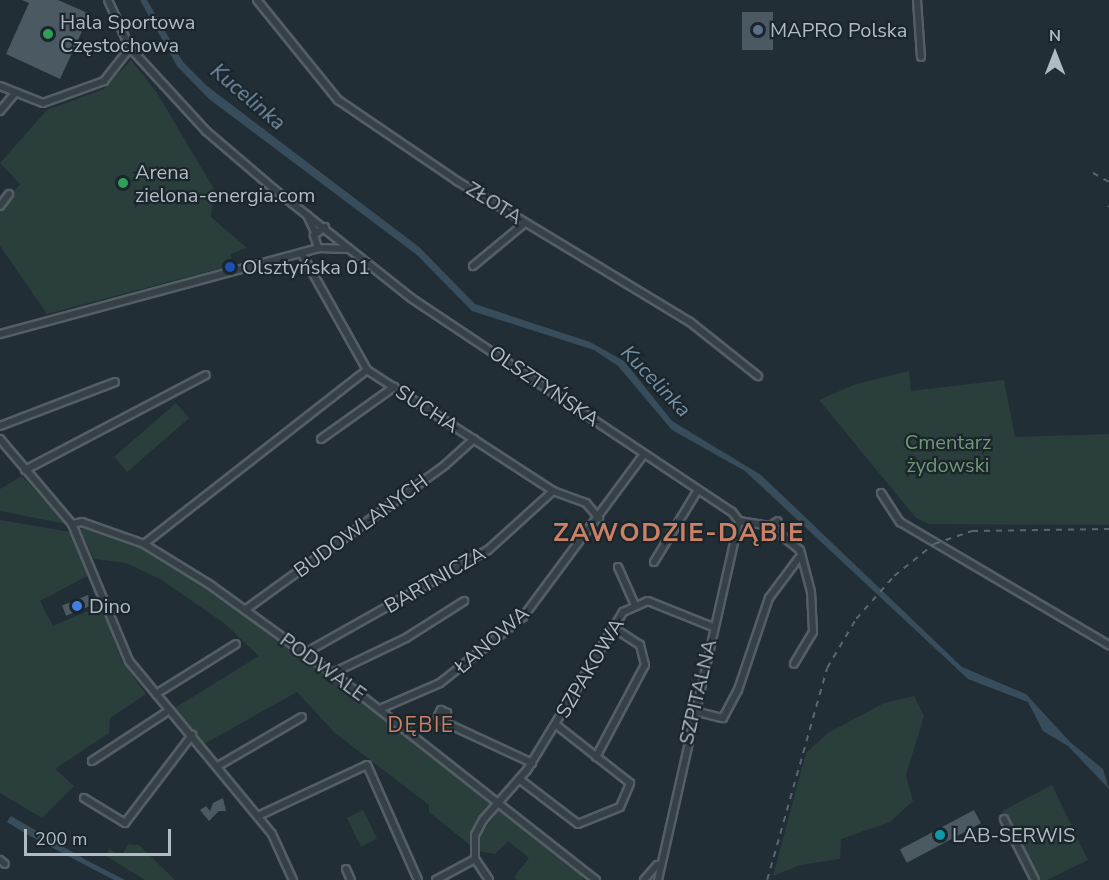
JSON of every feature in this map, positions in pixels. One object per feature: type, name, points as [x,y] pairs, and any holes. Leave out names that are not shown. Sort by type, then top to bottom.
[{"type":"street","points":[[108,0],[130,48],[206,131],[325,227],[335,237],[331,247]]},
{"type":"street","name":"ZŁOTA","points":[[257,0],[338,100],[525,223],[698,327],[758,376]]},
{"type":"street","points":[[917,0],[921,57]]},
{"type":"street","points":[[0,86],[43,103],[98,84],[130,48]]},
{"type":"street","points":[[0,111],[15,93]]},
{"type":"street","points":[[0,206],[9,194]]},
{"type":"street","points":[[302,254],[314,242],[315,232],[307,214]]},
{"type":"street","points":[[473,266],[525,223]]},
{"type":"street","points":[[315,232],[325,227]]},
{"type":"street","name":"OLSZTYŃSKA","points":[[335,237],[427,309],[698,490],[739,521]]},
{"type":"street","points":[[314,242],[319,248]]},
{"type":"street","points":[[0,334],[319,248],[350,249]]},
{"type":"street","name":"SUCHA","points":[[302,254],[367,370],[553,491],[586,503],[599,518]]},
{"type":"street","points":[[144,544],[367,370]]},
{"type":"street","points":[[25,470],[206,375]]},
{"type":"street","points":[[0,426],[115,382]]},
{"type":"street","points":[[321,439],[394,387]]},
{"type":"street","points":[[0,439],[72,524],[129,661],[258,816],[293,880]]},
{"type":"street","name":"BUDOWLANYCH","points":[[245,610],[474,439]]},
{"type":"street","name":"ŁANOWA","points":[[380,709],[440,683],[523,617],[599,518],[644,454]]},
{"type":"street","points":[[654,562],[698,490]]},
{"type":"street","name":"BARTNICZA","points":[[306,653],[488,550],[553,491]]},
{"type":"street","points":[[881,493],[900,522],[1109,645]]},
{"type":"street","points":[[739,521],[770,526],[791,539],[801,555],[811,592],[813,632],[794,664]]},
{"type":"street","name":"SZPITALNA","points":[[658,880],[658,862],[739,521]]},
{"type":"street","points":[[770,526],[778,521]]},
{"type":"street","name":"PODWALE","points":[[72,524],[82,522],[144,544],[245,610],[380,709],[596,880]]},
{"type":"street","points":[[694,711],[723,718],[738,690],[769,598],[801,555]]},
{"type":"street","points":[[618,567],[634,603]]},
{"type":"street","points":[[333,673],[406,638],[464,601]]},
{"type":"street","name":"SZPAKOWA","points":[[475,859],[475,835],[498,802],[532,762],[614,628],[634,603],[648,601],[713,627]]},
{"type":"street","points":[[596,757],[645,665],[640,645],[614,628]]},
{"type":"street","points":[[156,693],[236,644]]},
{"type":"street","points":[[92,761],[170,710]]},
{"type":"street","points":[[218,766],[302,717]]},
{"type":"street","points":[[444,719],[532,762]]},
{"type":"street","points":[[519,779],[578,824],[615,810],[628,792],[630,783],[555,724]]},
{"type":"street","points":[[84,798],[125,823],[192,735]]},
{"type":"street","points":[[258,816],[359,766],[371,767],[418,880]]},
{"type":"street","points":[[1004,819],[1035,880]]},
{"type":"street","points":[[436,880],[475,859],[489,880]]},
{"type":"street","name":"SZPITALNA","points":[[644,880],[658,862]]},
{"type":"street","points":[[346,869],[351,880]]},
{"type":"street","name":"PODWALE","points":[[582,869],[588,880]]},
{"type":"green space","points":[[131,60],[157,93],[214,189],[211,217],[247,248],[230,254],[233,265],[47,314],[0,246],[0,210],[20,184],[0,163],[47,110],[104,89]]},
{"type":"green space","name":"Cmentarz żydowski","points":[[909,371],[911,391],[1004,380],[1015,437],[1109,434],[1109,525],[929,524],[916,518],[819,400],[856,384]]},
{"type":"green space","points":[[176,403],[189,418],[127,472],[114,457]]},
{"type":"green space","points":[[22,476],[66,524],[0,511],[0,489]]},
{"type":"green space","points":[[0,520],[70,532],[92,583],[87,576],[40,601],[53,626],[99,606],[92,590],[96,590],[122,661],[146,694],[110,718],[109,733],[55,769],[74,786],[42,818],[0,793]]},
{"type":"green space","points":[[90,526],[161,557],[225,598],[492,799],[470,833],[470,845],[429,812],[429,805],[335,733],[297,692],[204,744],[173,709],[259,656],[224,623],[160,579],[126,563],[94,559],[80,529]]},
{"type":"green space","points":[[914,696],[924,716],[906,775],[913,801],[890,822],[841,839],[840,859],[800,865],[773,876],[806,753],[828,733],[884,703]]},
{"type":"green space","points":[[1052,785],[1088,860],[1047,880],[1037,880],[1002,811]]},
{"type":"green space","points":[[501,808],[577,869],[584,880],[518,880],[514,877],[529,858],[508,841],[495,854],[477,851],[478,838]]},
{"type":"green space","points":[[363,810],[377,839],[361,847],[347,818]]},
{"type":"green space","points":[[128,844],[139,845],[175,880],[145,880],[106,856],[109,849],[122,856]]},
{"type":"water","points":[[140,0],[147,0],[183,62],[207,86],[419,247],[475,304],[590,342],[624,361],[672,421],[761,475],[962,667],[1026,694],[1070,742],[1103,769],[1109,789],[1068,746],[1043,731],[1028,702],[968,679],[745,471],[672,430],[618,366],[594,350],[472,311],[417,255],[209,99],[177,66]]},
{"type":"water","points":[[11,816],[125,880],[114,880],[28,835],[7,822]]},
{"type":"building","name":"Hala Sportowa Częstochowa","points":[[22,0],[58,0],[90,14],[60,79],[6,54],[29,3]]},
{"type":"building","name":"MAPRO Polska","points":[[742,12],[773,12],[773,50],[742,50]]},
{"type":"building","name":"Dino","points":[[88,595],[92,605],[66,616],[62,605]]},
{"type":"building","points":[[223,798],[226,811],[219,811],[209,821],[200,810],[206,806],[210,811],[213,803]]},
{"type":"building","name":"LAB-SERWIS","points":[[974,810],[981,823],[907,863],[900,849]]},
{"type":"railway","points":[[1093,173],[1109,182]]},
{"type":"railway","points":[[767,880],[827,668],[856,619],[894,576],[934,544],[972,531],[1109,529]]},
{"type":"place","name":"MAPRO Polska","points":[[758,30]]},
{"type":"place","name":"Hala Sportowa Częstochowa","points":[[48,34]]},
{"type":"place","name":"Arena zielona-energia.com","points":[[123,183]]},
{"type":"place","name":"Olsztyńska 01","points":[[230,267]]},
{"type":"place","name":"Dino","points":[[77,606]]},
{"type":"place","name":"LAB-SERWIS","points":[[940,835]]},
{"type":"district","name":"ZAWODZIE-DĄBIE","points":[[679,533]]},
{"type":"district","name":"DĘBIE","points":[[421,725]]},
{"type":"water label","name":"Kucelinka","points":[[248,97]]},
{"type":"water label","name":"Kucelinka","points":[[656,381]]}]
